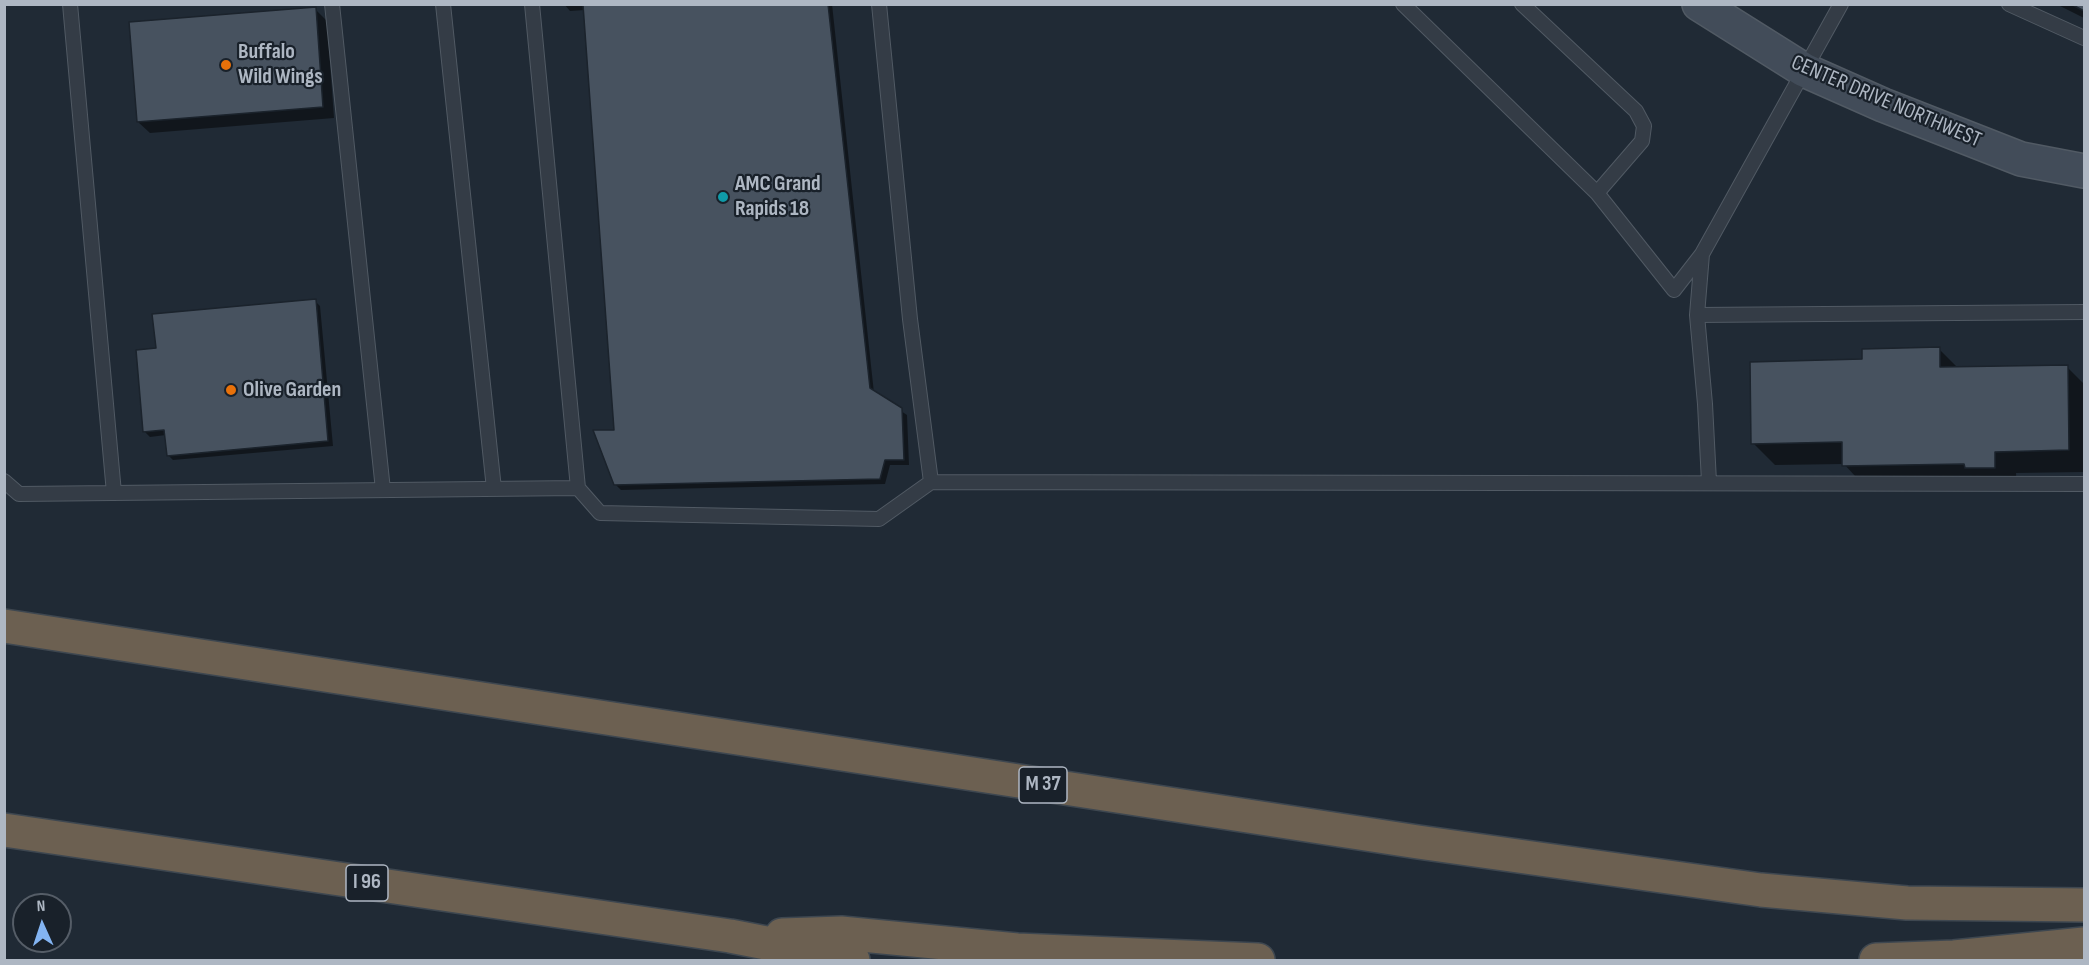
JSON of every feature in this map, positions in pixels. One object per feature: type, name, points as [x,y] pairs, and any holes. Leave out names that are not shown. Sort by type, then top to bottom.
[{"type":"highway","name":"M 37","points":[[4,626],[1418,842],[1761,890],[1907,903],[2085,905]]},
{"type":"highway","name":"I 96","points":[[4,830],[730,936],[841,933],[1017,950],[1258,960]]},
{"type":"highway","points":[[730,936],[853,960]]},
{"type":"highway","points":[[1876,960],[1954,957],[2085,944]]},
{"type":"street","name":"CENTER DRIVE NORTHWEST","points":[[1699,4],[1804,70],[1883,105],[2021,159],[2085,171]]},
{"type":"lane","points":[[70,4],[114,493]]},
{"type":"lane","points":[[332,4],[383,490]]},
{"type":"lane","points":[[443,4],[494,489]]},
{"type":"lane","points":[[532,4],[578,488],[600,513],[879,519],[931,482],[2085,484]]},
{"type":"lane","points":[[879,4],[908,309],[931,482]]},
{"type":"lane","points":[[1403,4],[1597,193],[1674,290],[1702,254],[1841,4]]},
{"type":"lane","points":[[1522,4],[1636,111],[1644,126],[1642,141],[1597,193]]},
{"type":"lane","points":[[2009,4],[2085,38]]},
{"type":"lane","points":[[1702,254],[1697,315],[1709,482]]},
{"type":"lane","points":[[1697,315],[2085,312]]},
{"type":"lane","points":[[4,481],[19,494],[578,488]]},
{"type":"building","name":"AMC Grand Rapids 18","points":[[563,4],[828,4],[870,388],[902,408],[904,460],[885,460],[880,479],[614,485],[593,430],[614,430],[583,5]]},
{"type":"building","points":[[2071,4],[2084,4],[2084,11]]},
{"type":"building","name":"Buffalo Wild Wings","points":[[316,7],[323,107],[137,122],[129,22]]},
{"type":"building","name":"Olive Garden","points":[[316,299],[328,441],[167,456],[164,430],[143,432],[136,350],[156,348],[152,314]]},
{"type":"building","points":[[1940,347],[1940,367],[2068,365],[2069,450],[1995,452],[1995,468],[1965,468],[1964,464],[1842,466],[1842,442],[1751,444],[1750,362],[1862,359],[1862,349]]},
{"type":"place","name":"Buffalo Wild Wings","points":[[226,65]]},
{"type":"place","name":"AMC Grand Rapids 18","points":[[723,197]]},
{"type":"place","name":"Olive Garden","points":[[231,390]]}]
